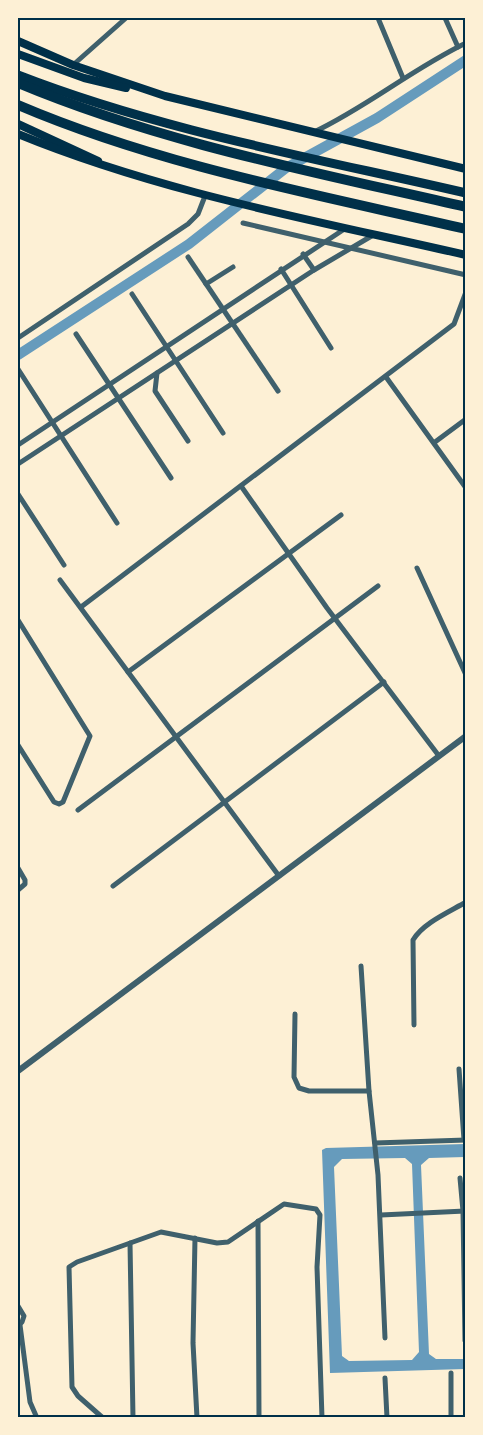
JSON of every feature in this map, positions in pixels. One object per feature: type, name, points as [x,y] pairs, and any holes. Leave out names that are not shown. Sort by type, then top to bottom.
[{"type":"highway","points":[[18,75],[104,106],[156,122],[466,193]]},
{"type":"highway","points":[[18,83],[102,116],[197,145],[466,207]]},
{"type":"highway","points":[[18,105],[180,160],[466,227]]},
{"type":"highway","points":[[18,105],[100,137],[194,166],[466,227]]},
{"type":"main road","points":[[18,41],[73,65],[165,96]]},
{"type":"main road","points":[[18,54],[84,78],[466,169]]},
{"type":"main road","points":[[18,124],[134,177]]},
{"type":"main road","points":[[18,134],[134,177],[254,208],[466,255]]},
{"type":"street","points":[[73,65],[126,18]]},
{"type":"street","points":[[378,18],[403,78]]},
{"type":"street","points":[[446,18],[458,47]]},
{"type":"street","points":[[312,133],[352,113],[403,78],[466,43]]},
{"type":"street","points":[[18,338],[188,224],[198,214],[205,196]]},
{"type":"street","points":[[243,223],[347,249],[466,275]]},
{"type":"street","points":[[18,445],[303,254],[346,228]]},
{"type":"street","points":[[18,464],[292,284],[347,249],[376,234]]},
{"type":"street","points":[[303,254],[314,270]]},
{"type":"street","points":[[188,257],[278,391]]},
{"type":"street","points":[[206,284],[233,267]]},
{"type":"street","points":[[281,269],[331,348]]},
{"type":"street","points":[[81,607],[454,324],[466,292]]},
{"type":"street","points":[[132,294],[223,433]]},
{"type":"street","points":[[76,334],[120,397],[171,478]]},
{"type":"street","points":[[18,370],[117,523]]},
{"type":"street","points":[[157,373],[155,391],[188,441]]},
{"type":"street","points":[[386,377],[435,442],[466,488]]},
{"type":"street","points":[[435,442],[466,418]]},
{"type":"street","points":[[241,486],[288,553],[439,756]]},
{"type":"street","points":[[18,494],[64,565]]},
{"type":"street","points":[[128,672],[341,515]]},
{"type":"street","points":[[417,568],[466,675]]},
{"type":"street","points":[[60,580],[175,738],[279,876]]},
{"type":"street","points":[[78,810],[378,586]]},
{"type":"street","points":[[18,620],[90,736],[63,802],[59,804],[54,802],[18,745]]},
{"type":"street","points":[[113,886],[384,682]]},
{"type":"street","points":[[18,1071],[464,739]]},
{"type":"street","points":[[18,868],[25,880],[18,890]]},
{"type":"street","points":[[414,1025],[413,940],[416,935],[435,921],[466,902]]},
{"type":"street","points":[[361,966],[369,1091],[381,1215],[385,1338]]},
{"type":"street","points":[[294,1014],[294,1077],[299,1088],[309,1091],[369,1091]]},
{"type":"street","points":[[375,1144],[465,1140],[459,1069]]},
{"type":"street","points":[[460,1178],[464,1211],[465,1341]]},
{"type":"street","points":[[103,1418],[78,1396],[72,1387],[69,1267],[77,1262],[166,1232],[218,1243],[228,1242],[284,1204],[290,1203],[316,1209],[320,1215],[317,1267],[322,1418]]},
{"type":"street","points":[[381,1215],[464,1211]]},
{"type":"street","points":[[258,1221],[259,1418]]},
{"type":"street","points":[[195,1238],[193,1343],[197,1418]]},
{"type":"street","points":[[130,1243],[133,1418]]},
{"type":"street","points":[[18,1306],[24,1316],[19,1325],[30,1402],[37,1418]]},
{"type":"street","points":[[451,1373],[452,1418]]},
{"type":"street","points":[[385,1378],[387,1418]]},
{"type":"water","points":[[465,1144],[465,1157],[429,1158],[421,1165],[429,1354],[436,1359],[465,1359],[465,1369],[330,1373],[322,1150],[326,1148]],"holes":[[[405,1158],[412,1164],[419,1352],[412,1360],[349,1361],[342,1356],[334,1167],[342,1159]]]},
{"type":"waterway","points":[[18,355],[189,244],[286,168],[377,118],[466,60]]}]
